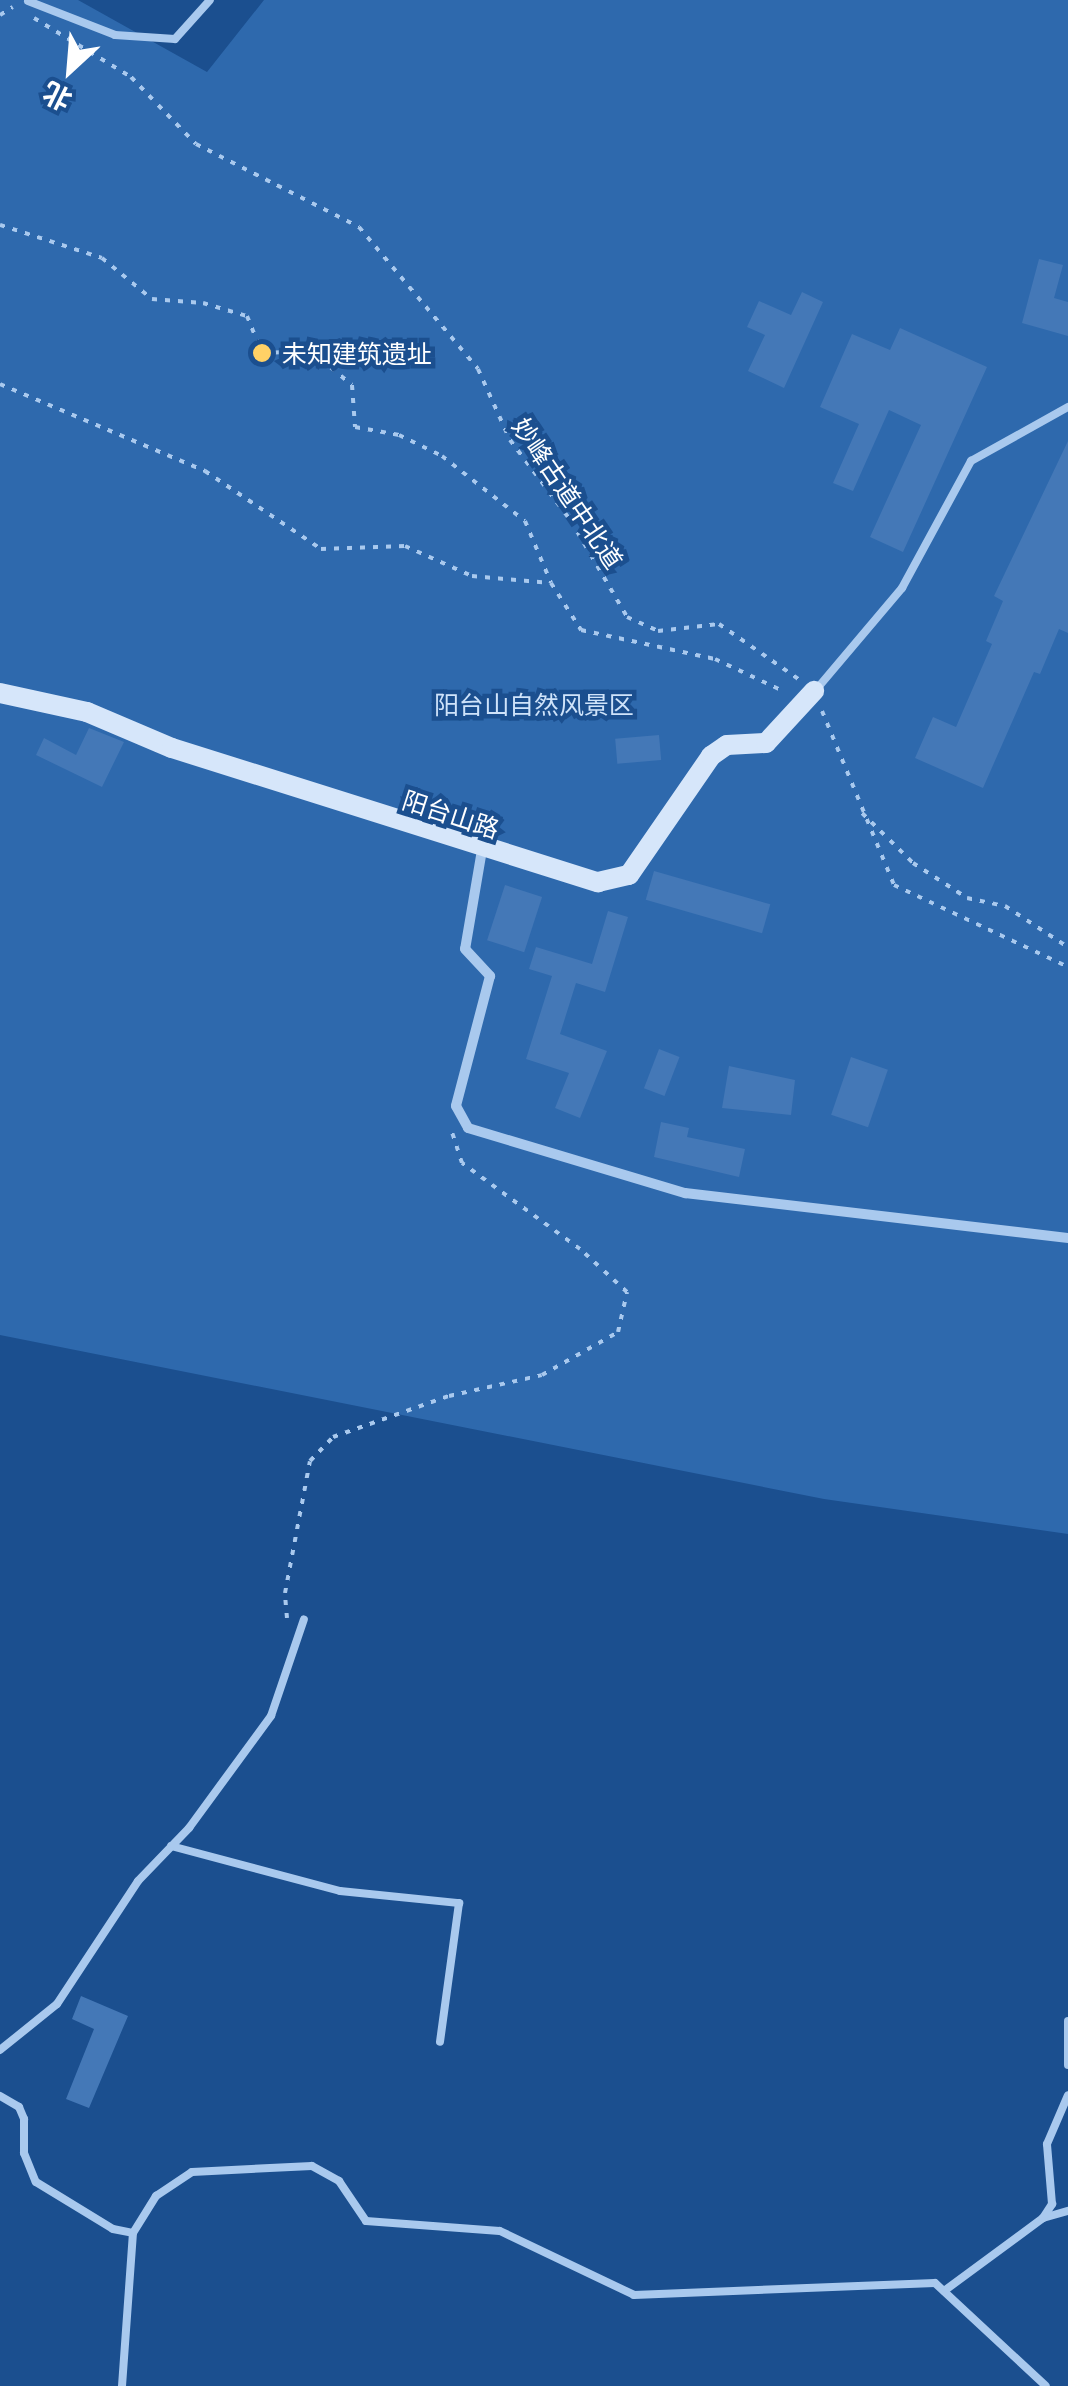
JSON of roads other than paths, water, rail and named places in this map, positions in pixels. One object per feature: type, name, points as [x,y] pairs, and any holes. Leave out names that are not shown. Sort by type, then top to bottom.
[{"type":"street","name":"阳台山路","points":[[0,693],[87,712],[172,748],[482,850],[598,882],[629,876],[711,756],[727,745],[766,742],[808,698]]},
{"type":"street","points":[[482,850],[465,949],[490,976],[456,1106],[468,1128],[685,1193],[1068,1238]]},
{"type":"lane","points":[[28,1],[115,35],[175,39],[210,0]]},
{"type":"lane","points":[[808,698],[902,588],[971,462],[1068,407]]},
{"type":"lane","points":[[0,2050],[57,2004],[138,1880],[171,1846],[271,1716],[304,1619]]},
{"type":"lane","points":[[171,1846],[340,1892],[459,1903],[440,2042]]},
{"type":"lane","points":[[1068,2021],[1068,2066]]},
{"type":"lane","points":[[1043,2218],[1052,2204],[1048,2144],[1068,2095]]},
{"type":"lane","points":[[0,2096],[18,2106],[24,2119],[24,2153],[36,2182],[113,2229],[133,2233]]},
{"type":"lane","points":[[122,2386],[133,2233],[156,2196],[192,2172],[312,2166],[338,2180],[366,2221],[500,2230],[634,2295],[936,2284],[1046,2386]]},
{"type":"lane","points":[[944,2291],[1043,2218],[1068,2211]]},
{"type":"place","name":"未知建筑遗址","points":[[262,353]]},
{"type":"park label","name":"阳台山自然风景区","points":[[534,704]]}]
